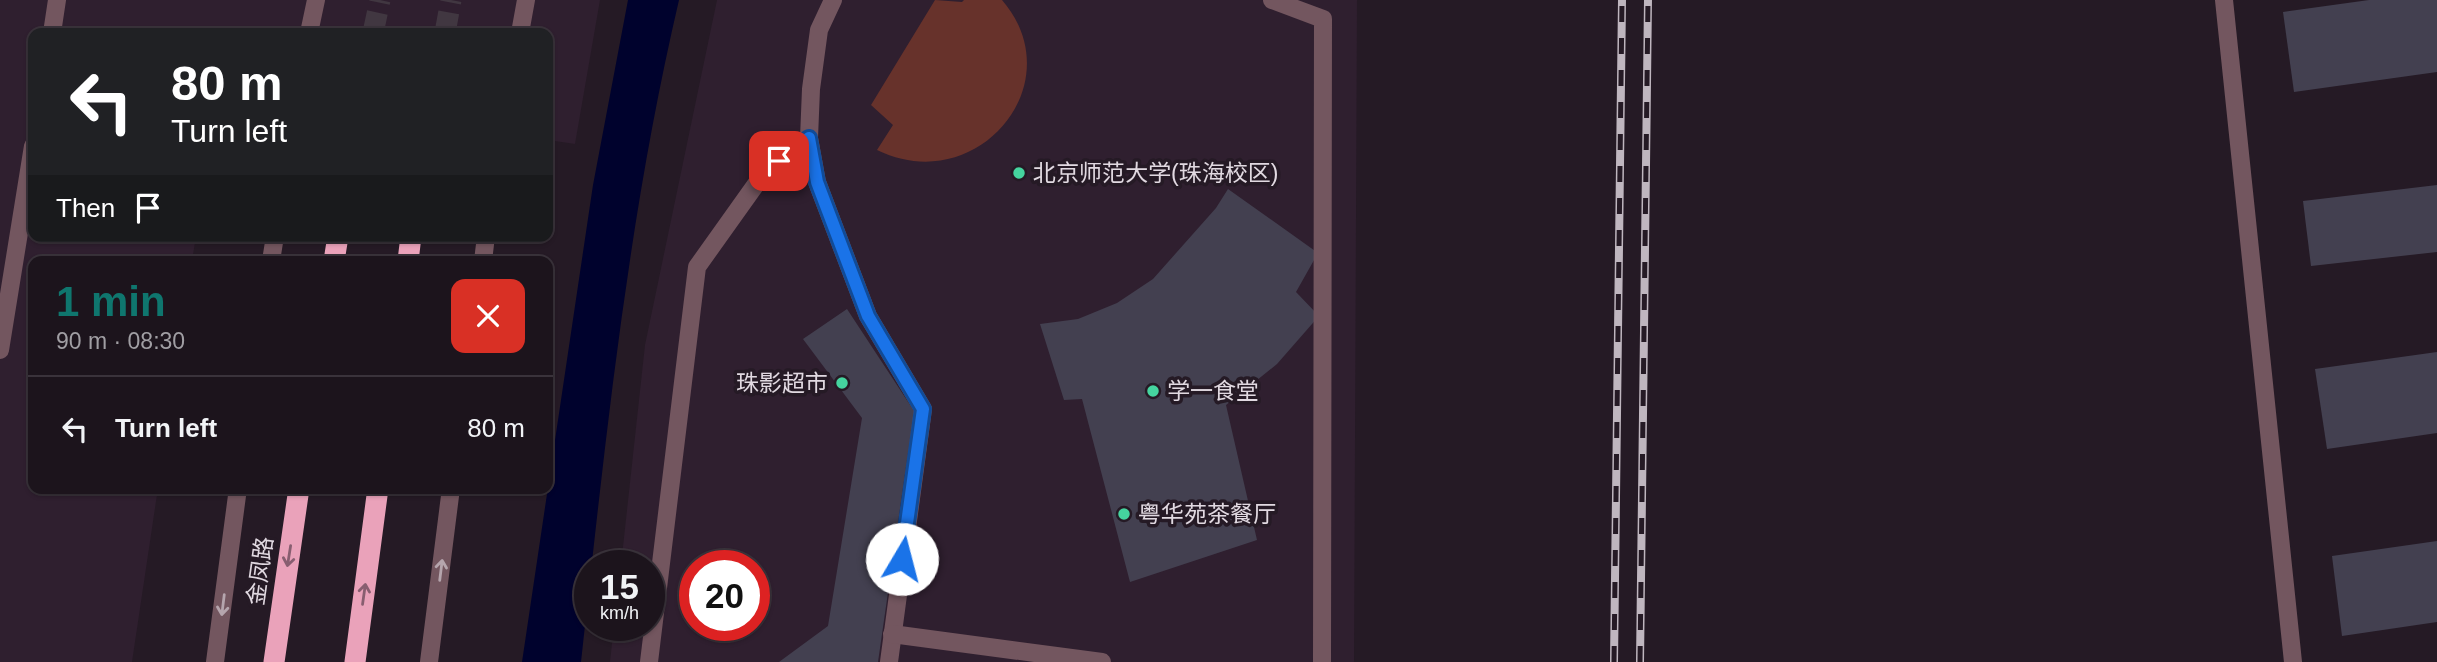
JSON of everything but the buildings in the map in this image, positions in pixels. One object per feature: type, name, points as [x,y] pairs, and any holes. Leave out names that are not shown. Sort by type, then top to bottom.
[{"type":"highway","name":"金凤路","points":[[274,662],[298,494]]},
{"type":"highway","points":[[355,662],[377,494]]},
{"type":"street","points":[[53,28],[57,0]]},
{"type":"street","points":[[310,28],[316,0]]},
{"type":"street","points":[[521,28],[526,0]]},
{"type":"street","points":[[834,0],[819,30],[811,89],[809,138],[817,182],[868,316],[923,409],[889,662]]},
{"type":"street","points":[[1272,0],[1323,19]]},
{"type":"street","points":[[1321,662],[1323,0]]},
{"type":"street","points":[[2224,0],[2292,662]]},
{"type":"street","points":[[649,662],[698,267],[764,173],[809,138]]},
{"type":"street","points":[[0,350],[28,177]]},
{"type":"street","name":"金凤路","points":[[215,662],[237,494]]},
{"type":"street","points":[[429,662],[449,494]]},
{"type":"street","points":[[892,634],[1102,662]]},
{"type":"shaded area","points":[[0,0],[600,0],[575,144],[553,141],[553,28],[28,28],[28,242],[195,242],[193,256],[28,256],[28,494],[157,494],[132,662],[0,662]]},
{"type":"shaded area","name":"北京师范大学(珠海校区)","points":[[717,0],[1357,0],[1354,662],[610,662],[612,641],[665,641],[665,550],[623,550],[645,345]]},
{"type":"shaded area","points":[[935,0],[1002,0],[1021,32],[1027,65],[1020,97],[1004,124],[979,146],[949,159],[914,161],[877,150],[893,125],[871,105]]},
{"type":"water","points":[[628,0],[679,0],[661,82],[632,247],[594,550],[574,550],[574,641],[583,641],[581,662],[522,662],[547,494],[553,494],[553,454],[593,185]]},
{"type":"tunnel","points":[[374,28],[380,0]]},
{"type":"tunnel","points":[[446,28],[451,0]]},
{"type":"railway","points":[[1614,662],[1622,0]]},
{"type":"railway","points":[[1640,662],[1648,0]]},
{"type":"place","name":"北京师范大学(珠海校区)","points":[[1019,173]]},
{"type":"place","name":"珠影超市","points":[[842,383]]},
{"type":"place","name":"学一食堂","points":[[1153,391]]},
{"type":"place","name":"粤华苑茶餐厅","points":[[1124,514]]},
{"type":"route","points":[[779,161],[809,138],[817,182],[868,316],[923,409],[902,559]]}]
